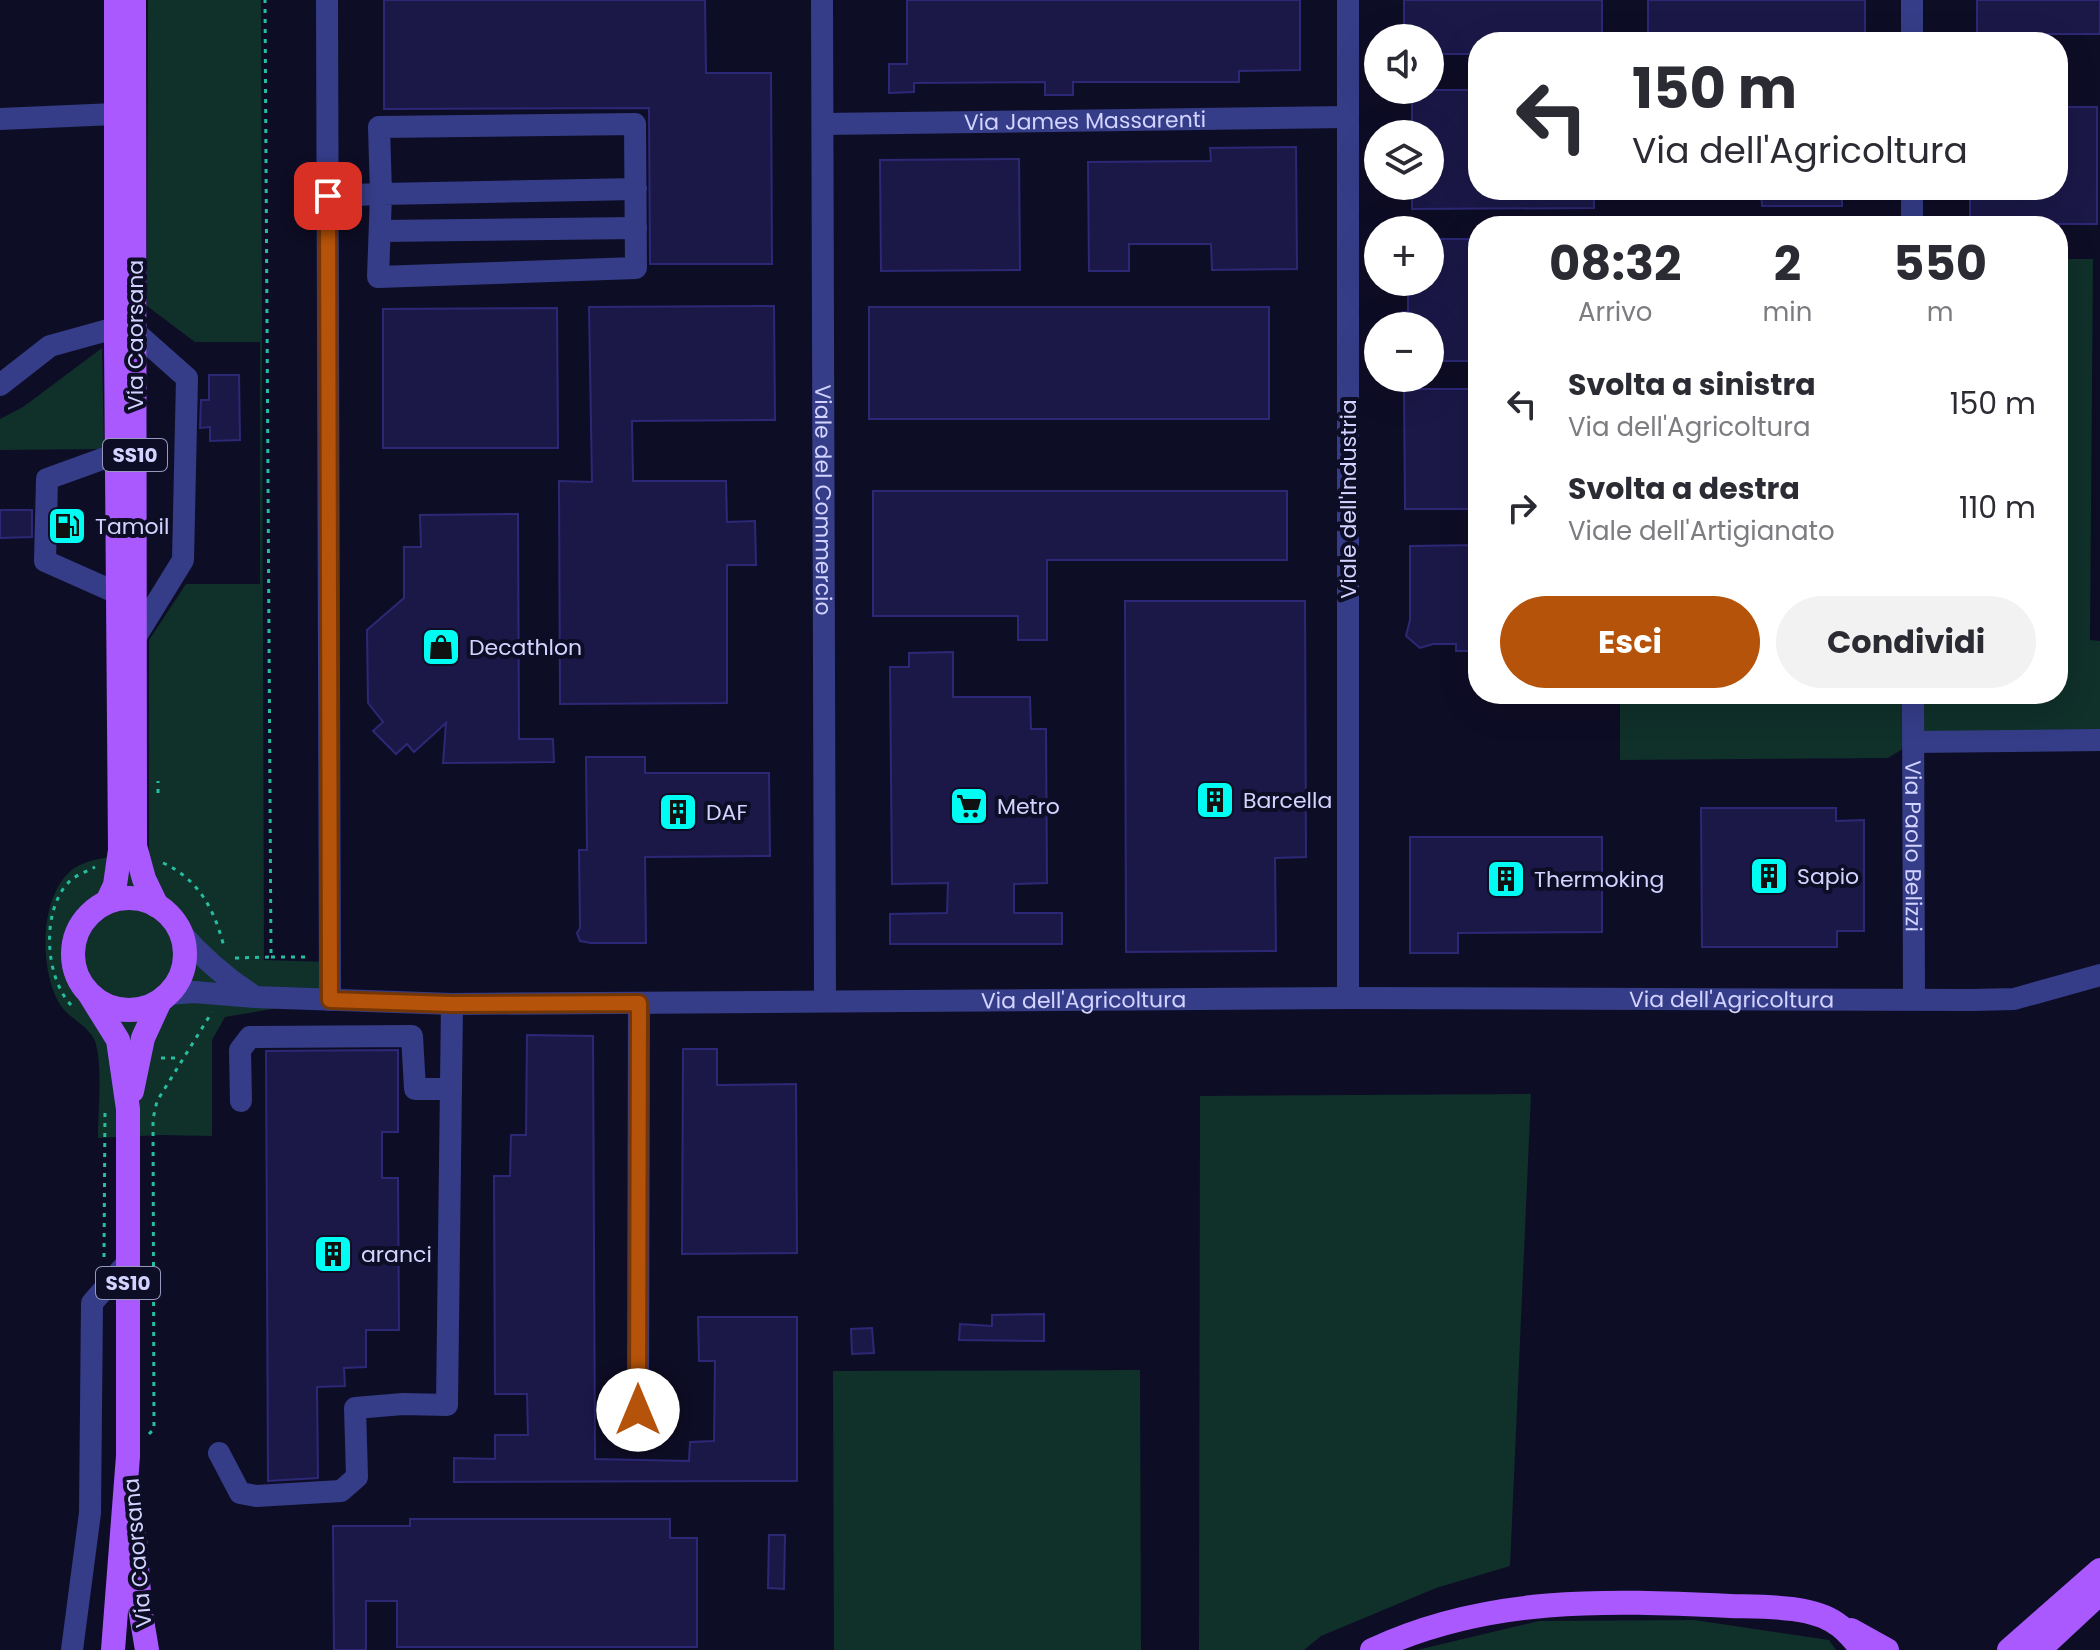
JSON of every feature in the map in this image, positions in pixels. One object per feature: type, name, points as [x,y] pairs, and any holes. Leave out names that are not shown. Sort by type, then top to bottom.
[{"type":"main road","name":"Via Caorsana","points":[[116,0],[115,114],[135,638],[135,846],[144,879],[157,906]]},
{"type":"main road","name":"Via Caorsana","points":[[107,902],[115,885],[120,850],[116,454],[125,329],[134,0]]},
{"type":"main road","points":[[124,898],[157,906],[170,916],[184,947],[184,964],[178,980],[164,997],[143,1009],[124,1010],[106,1006],[90,995],[80,982],[74,966],[73,949],[77,933],[85,919],[107,902],[124,898]]},
{"type":"main road","name":"SS10","points":[[90,995],[118,1040],[128,1109]]},
{"type":"main road","name":"SS10","points":[[128,1109],[143,1038],[164,997]]},
{"type":"main road","name":"Via Caorsana","points":[[113,1650],[128,1456],[128,1109]]},
{"type":"main road","name":"Via Caorsana","points":[[128,1456],[140,1608],[147,1650]]},
{"type":"main road","points":[[2009,1650],[2100,1570]]},
{"type":"main road","points":[[2039,1650],[2100,1593]]},
{"type":"main road","points":[[1372,1650],[1421,1630],[1511,1609],[1550,1604],[1619,1602],[1763,1607],[1803,1612],[1826,1618],[1887,1650]]},
{"type":"main road","points":[[1838,1624],[1863,1650]]},
{"type":"street","points":[[327,0],[330,1000]]},
{"type":"street","name":"Viale del Commercio","points":[[822,0],[825,1001]]},
{"type":"street","name":"Viale dell'Industria","points":[[1348,0],[1348,998]]},
{"type":"street","points":[[1912,0],[1912,32]]},
{"type":"street","points":[[0,119],[115,114]]},
{"type":"street","name":"Via James Massarenti","points":[[823,124],[1348,117]]},
{"type":"street","points":[[635,124],[636,189],[636,268],[378,277],[381,194],[379,127],[635,124]]},
{"type":"street","points":[[328,196],[636,189]]},
{"type":"street","points":[[380,231],[636,228]]},
{"type":"street","points":[[0,385],[50,346],[125,329],[187,378],[183,560],[135,638]]},
{"type":"street","points":[[116,454],[47,479],[45,561],[117,593]]},
{"type":"street","name":"Via Paolo Belizzi","points":[[1913,704],[1914,998]]},
{"type":"street","points":[[1913,742],[2100,740]]},
{"type":"street","points":[[179,931],[203,958],[255,997]]},
{"type":"street","name":"Via dell'Agricoltura","points":[[164,997],[194,992],[452,1004],[1348,998],[2014,999],[2100,975]]},
{"type":"street","points":[[638,1410],[639,1003]]},
{"type":"street","points":[[219,1453],[240,1493],[256,1496],[341,1491],[357,1477],[355,1408],[403,1404],[447,1405],[452,1004]]},
{"type":"street","points":[[241,1101],[240,1050],[250,1037],[412,1036],[415,1089],[451,1089]]},
{"type":"street","points":[[72,1650],[90,1513],[92,1303],[128,1262]]},
{"type":"path","points":[[265,0],[271,957]]},
{"type":"path","points":[[139,860],[156,861],[173,868],[203,895],[214,914],[227,958],[330,957]]},
{"type":"path","points":[[128,1456],[154,1429],[153,1119],[157,1101],[214,1008],[218,994]]},
{"type":"green space","points":[[148,0],[261,0],[264,960],[327,962],[331,999],[225,1017],[212,1040],[212,1136],[98,1138],[99,1075],[95,1041],[65,1011],[53,991],[46,953],[49,911],[55,892],[65,877],[78,866],[104,858],[149,855],[149,640],[186,584],[260,584],[260,342],[195,342],[147,306]]},
{"type":"green space","points":[[2068,259],[2093,259],[2090,640],[2100,641],[2100,739],[1914,742],[1888,758],[1620,760],[1620,704],[2068,704]]},
{"type":"green space","points":[[102,348],[104,449],[0,450],[0,419],[23,407]]},
{"type":"green space","points":[[1531,1094],[1510,1566],[1436,1588],[1321,1636],[1304,1650],[1199,1650],[1200,1096]]},
{"type":"green space","points":[[1140,1370],[1141,1650],[834,1650],[833,1371]]},
{"type":"green space","points":[[1694,1620],[1829,1640],[1836,1650],[1417,1650],[1539,1621]]},
{"type":"building","points":[[384,0],[705,0],[706,73],[771,73],[772,264],[650,264],[649,108],[384,109]]},
{"type":"building","points":[[907,0],[1300,0],[1300,70],[1239,71],[1239,82],[1073,82],[1073,95],[1045,95],[1045,82],[914,83],[914,92],[889,93],[889,64],[907,64]]},
{"type":"building","points":[[1404,0],[1602,0],[1602,32],[1468,32],[1468,54],[1444,54],[1444,24],[1404,24]]},
{"type":"building","points":[[1648,0],[1865,0],[1865,32],[1648,32]]},
{"type":"building","points":[[1977,0],[2100,0],[2100,34],[1977,32]]},
{"type":"building","points":[[1444,90],[1468,90],[1468,200],[1594,200],[1594,208],[1412,209],[1412,200],[1444,200],[1444,120],[1412,120],[1412,104],[1444,104]]},
{"type":"building","points":[[2068,107],[2097,107],[2097,224],[2068,224],[2068,216],[1970,216],[1970,200],[2068,200]]},
{"type":"building","points":[[1296,147],[1297,269],[1212,270],[1211,244],[1129,244],[1129,271],[1089,271],[1088,162],[1211,161],[1210,148]]},
{"type":"building","points":[[1019,159],[1020,270],[881,271],[880,160]]},
{"type":"building","points":[[1762,200],[1842,200],[1842,206],[1762,206]]},
{"type":"building","points":[[1444,239],[1468,239],[1468,361],[1444,361],[1444,312],[1408,312],[1408,296],[1444,296]]},
{"type":"building","points":[[774,306],[775,420],[632,421],[633,481],[726,481],[727,522],[755,521],[756,565],[727,565],[727,703],[560,704],[559,481],[592,482],[589,307]]},
{"type":"building","points":[[869,307],[1269,307],[1269,419],[869,419]]},
{"type":"building","points":[[557,308],[558,448],[383,448],[383,309]]},
{"type":"building","points":[[209,375],[239,375],[240,440],[210,441],[210,427],[200,428],[201,400],[209,400]]},
{"type":"building","points":[[1468,389],[1468,509],[1405,509],[1404,392]]},
{"type":"building","points":[[873,491],[1287,491],[1287,560],[1047,560],[1047,640],[1018,640],[1018,616],[873,616]]},
{"type":"building","points":[[0,510],[32,510],[32,537],[0,538]]},
{"type":"building","points":[[60,510],[80,510],[80,537],[60,537]]},
{"type":"building","points":[[518,514],[519,739],[553,739],[554,762],[443,763],[446,723],[414,752],[407,744],[396,754],[373,731],[383,722],[368,703],[367,630],[404,598],[404,547],[421,547],[420,515]]},
{"type":"building","points":[[1468,545],[1468,651],[1456,651],[1456,644],[1433,644],[1420,648],[1406,636],[1410,620],[1410,546]]},
{"type":"building","points":[[1125,601],[1305,601],[1306,857],[1275,858],[1276,951],[1126,952]]},
{"type":"building","name":"Metro","points":[[953,652],[953,697],[1030,697],[1031,729],[1046,729],[1047,883],[1014,884],[1014,913],[1062,913],[1062,944],[890,944],[890,914],[947,913],[948,883],[892,884],[890,667],[909,667],[909,653]]},
{"type":"building","name":"DAF","points":[[586,757],[645,757],[645,773],[769,773],[770,856],[645,857],[646,943],[580,941],[577,933],[580,928],[579,850],[587,850]]},
{"type":"building","name":"Sapio","points":[[1701,808],[1836,808],[1836,821],[1864,820],[1864,931],[1837,931],[1837,947],[1702,947]]},
{"type":"building","name":"Thermoking","points":[[1410,837],[1602,837],[1602,932],[1458,933],[1458,953],[1410,953]]},
{"type":"building","points":[[527,1035],[593,1036],[595,1459],[689,1461],[690,1442],[714,1441],[715,1361],[699,1361],[698,1317],[797,1317],[797,1481],[454,1482],[454,1458],[495,1459],[495,1435],[528,1435],[527,1394],[495,1394],[494,1176],[510,1176],[511,1135],[526,1135]]},
{"type":"building","points":[[683,1049],[717,1049],[717,1085],[796,1084],[797,1253],[682,1254]]},
{"type":"building","name":"aranci","points":[[398,1050],[398,1132],[382,1132],[382,1178],[398,1178],[399,1330],[366,1330],[366,1367],[344,1368],[345,1386],[317,1387],[318,1478],[268,1481],[266,1051]]},
{"type":"building","points":[[1044,1314],[1044,1341],[959,1340],[960,1324],[992,1326],[992,1315]]},
{"type":"building","points":[[872,1328],[874,1353],[852,1354],[851,1329]]},
{"type":"building","points":[[410,1519],[670,1519],[670,1538],[697,1538],[697,1647],[397,1647],[397,1601],[366,1601],[366,1650],[334,1650],[333,1526],[410,1526]]},
{"type":"building","points":[[769,1535],[785,1535],[784,1589],[768,1588]]},
{"type":"place","name":"Tamoil","points":[[67,526]]},
{"type":"place","name":"Decathlon","points":[[441,647]]},
{"type":"place","name":"Barcella","points":[[1215,800]]},
{"type":"place","name":"Metro","points":[[969,806]]},
{"type":"place","name":"DAF","points":[[678,812]]},
{"type":"place","name":"Sapio","points":[[1769,876]]},
{"type":"place","name":"Thermoking","points":[[1506,879]]},
{"type":"place","name":"aranci","points":[[333,1254]]},
{"type":"route","points":[[328,196],[330,1000],[452,1004],[639,1003],[638,1410]]}]
